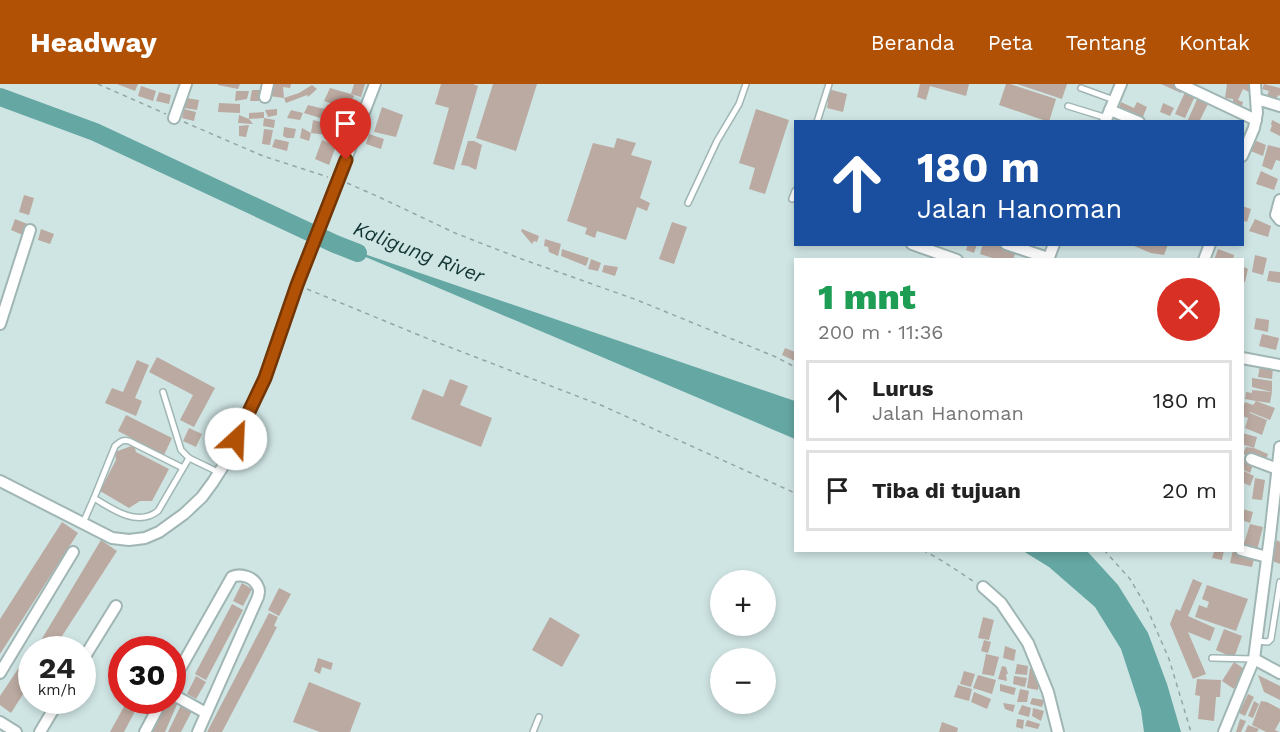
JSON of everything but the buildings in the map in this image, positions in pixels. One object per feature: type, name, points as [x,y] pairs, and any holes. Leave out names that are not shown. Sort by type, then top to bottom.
[{"type":"street","points":[[174,118],[186,84]]},
{"type":"street","points":[[265,97],[268,84]]},
{"type":"street","points":[[0,481],[84,520],[112,538],[129,540],[145,538],[159,532],[184,514],[202,497],[227,460],[265,378],[297,285],[375,84]]},
{"type":"street","points":[[1121,84],[1109,112],[1133,120]]},
{"type":"street","points":[[1180,84],[1256,120]]},
{"type":"street","points":[[1244,151],[1256,120],[1255,84]]},
{"type":"street","points":[[1257,99],[1280,106]]},
{"type":"street","points":[[1280,200],[1276,215],[1280,220]]},
{"type":"street","points":[[0,324],[30,230]]},
{"type":"street","points":[[918,246],[951,258]]},
{"type":"street","points":[[1012,246],[1045,258]]},
{"type":"street","points":[[1244,358],[1280,365]]},
{"type":"street","points":[[1224,732],[1254,659],[1267,557],[1275,537],[1280,447]]},
{"type":"street","points":[[1251,459],[1279,470]]},
{"type":"street","points":[[1244,551],[1267,557]]},
{"type":"street","points":[[0,673],[73,552]]},
{"type":"street","points":[[186,658],[232,577],[237,574],[245,575],[258,585],[258,597],[198,732]]},
{"type":"street","points":[[983,587],[1001,603],[1028,643],[1048,692],[1058,732]]},
{"type":"street","points":[[96,638],[116,606]]},
{"type":"street","points":[[1254,659],[1280,673]]},
{"type":"street","points":[[186,702],[206,713]]},
{"type":"street","points":[[40,732],[51,714]]},
{"type":"street","points":[[145,732],[155,714]]},
{"type":"street","points":[[0,722],[16,732]]},
{"type":"lane","points":[[688,203],[717,141],[739,104],[746,84]]},
{"type":"lane","points":[[818,120],[828,84]]},
{"type":"lane","points":[[1081,88],[1109,112]]},
{"type":"lane","points":[[1068,106],[1109,112]]},
{"type":"lane","points":[[792,199],[794,194]]},
{"type":"lane","points":[[163,392],[182,450],[189,459],[220,473]]},
{"type":"lane","points":[[84,520],[115,446],[121,441],[129,441],[183,468]]},
{"type":"lane","points":[[94,498],[132,518],[141,519],[152,516],[158,511],[189,459]]},
{"type":"lane","points":[[1256,640],[1268,642],[1272,639],[1280,582]]},
{"type":"lane","points":[[1263,588],[1278,591]]},
{"type":"lane","points":[[1212,658],[1254,659]]},
{"type":"lane","points":[[533,732],[539,717]]},
{"type":"path","points":[[98,84],[263,156],[337,185],[379,197],[455,233],[637,300],[794,366]]},
{"type":"path","points":[[297,285],[431,340],[603,406],[794,493]]},
{"type":"path","points":[[926,552],[983,587]]},
{"type":"path","points":[[1106,552],[1130,579],[1146,606],[1169,659],[1191,732]]},
{"type":"water","name":"Kaligung River","points":[[335,244],[794,401],[794,439]]},
{"type":"water","points":[[1025,552],[1088,552],[1118,585],[1148,633],[1167,684],[1181,732],[1144,732],[1141,710],[1121,649],[1095,607],[1049,567]]},
{"type":"waterway","name":"Kaligung River","points":[[0,97],[95,132],[358,253]]},
{"type":"route","points":[[236,439],[265,378],[297,285],[346,160]]}]
